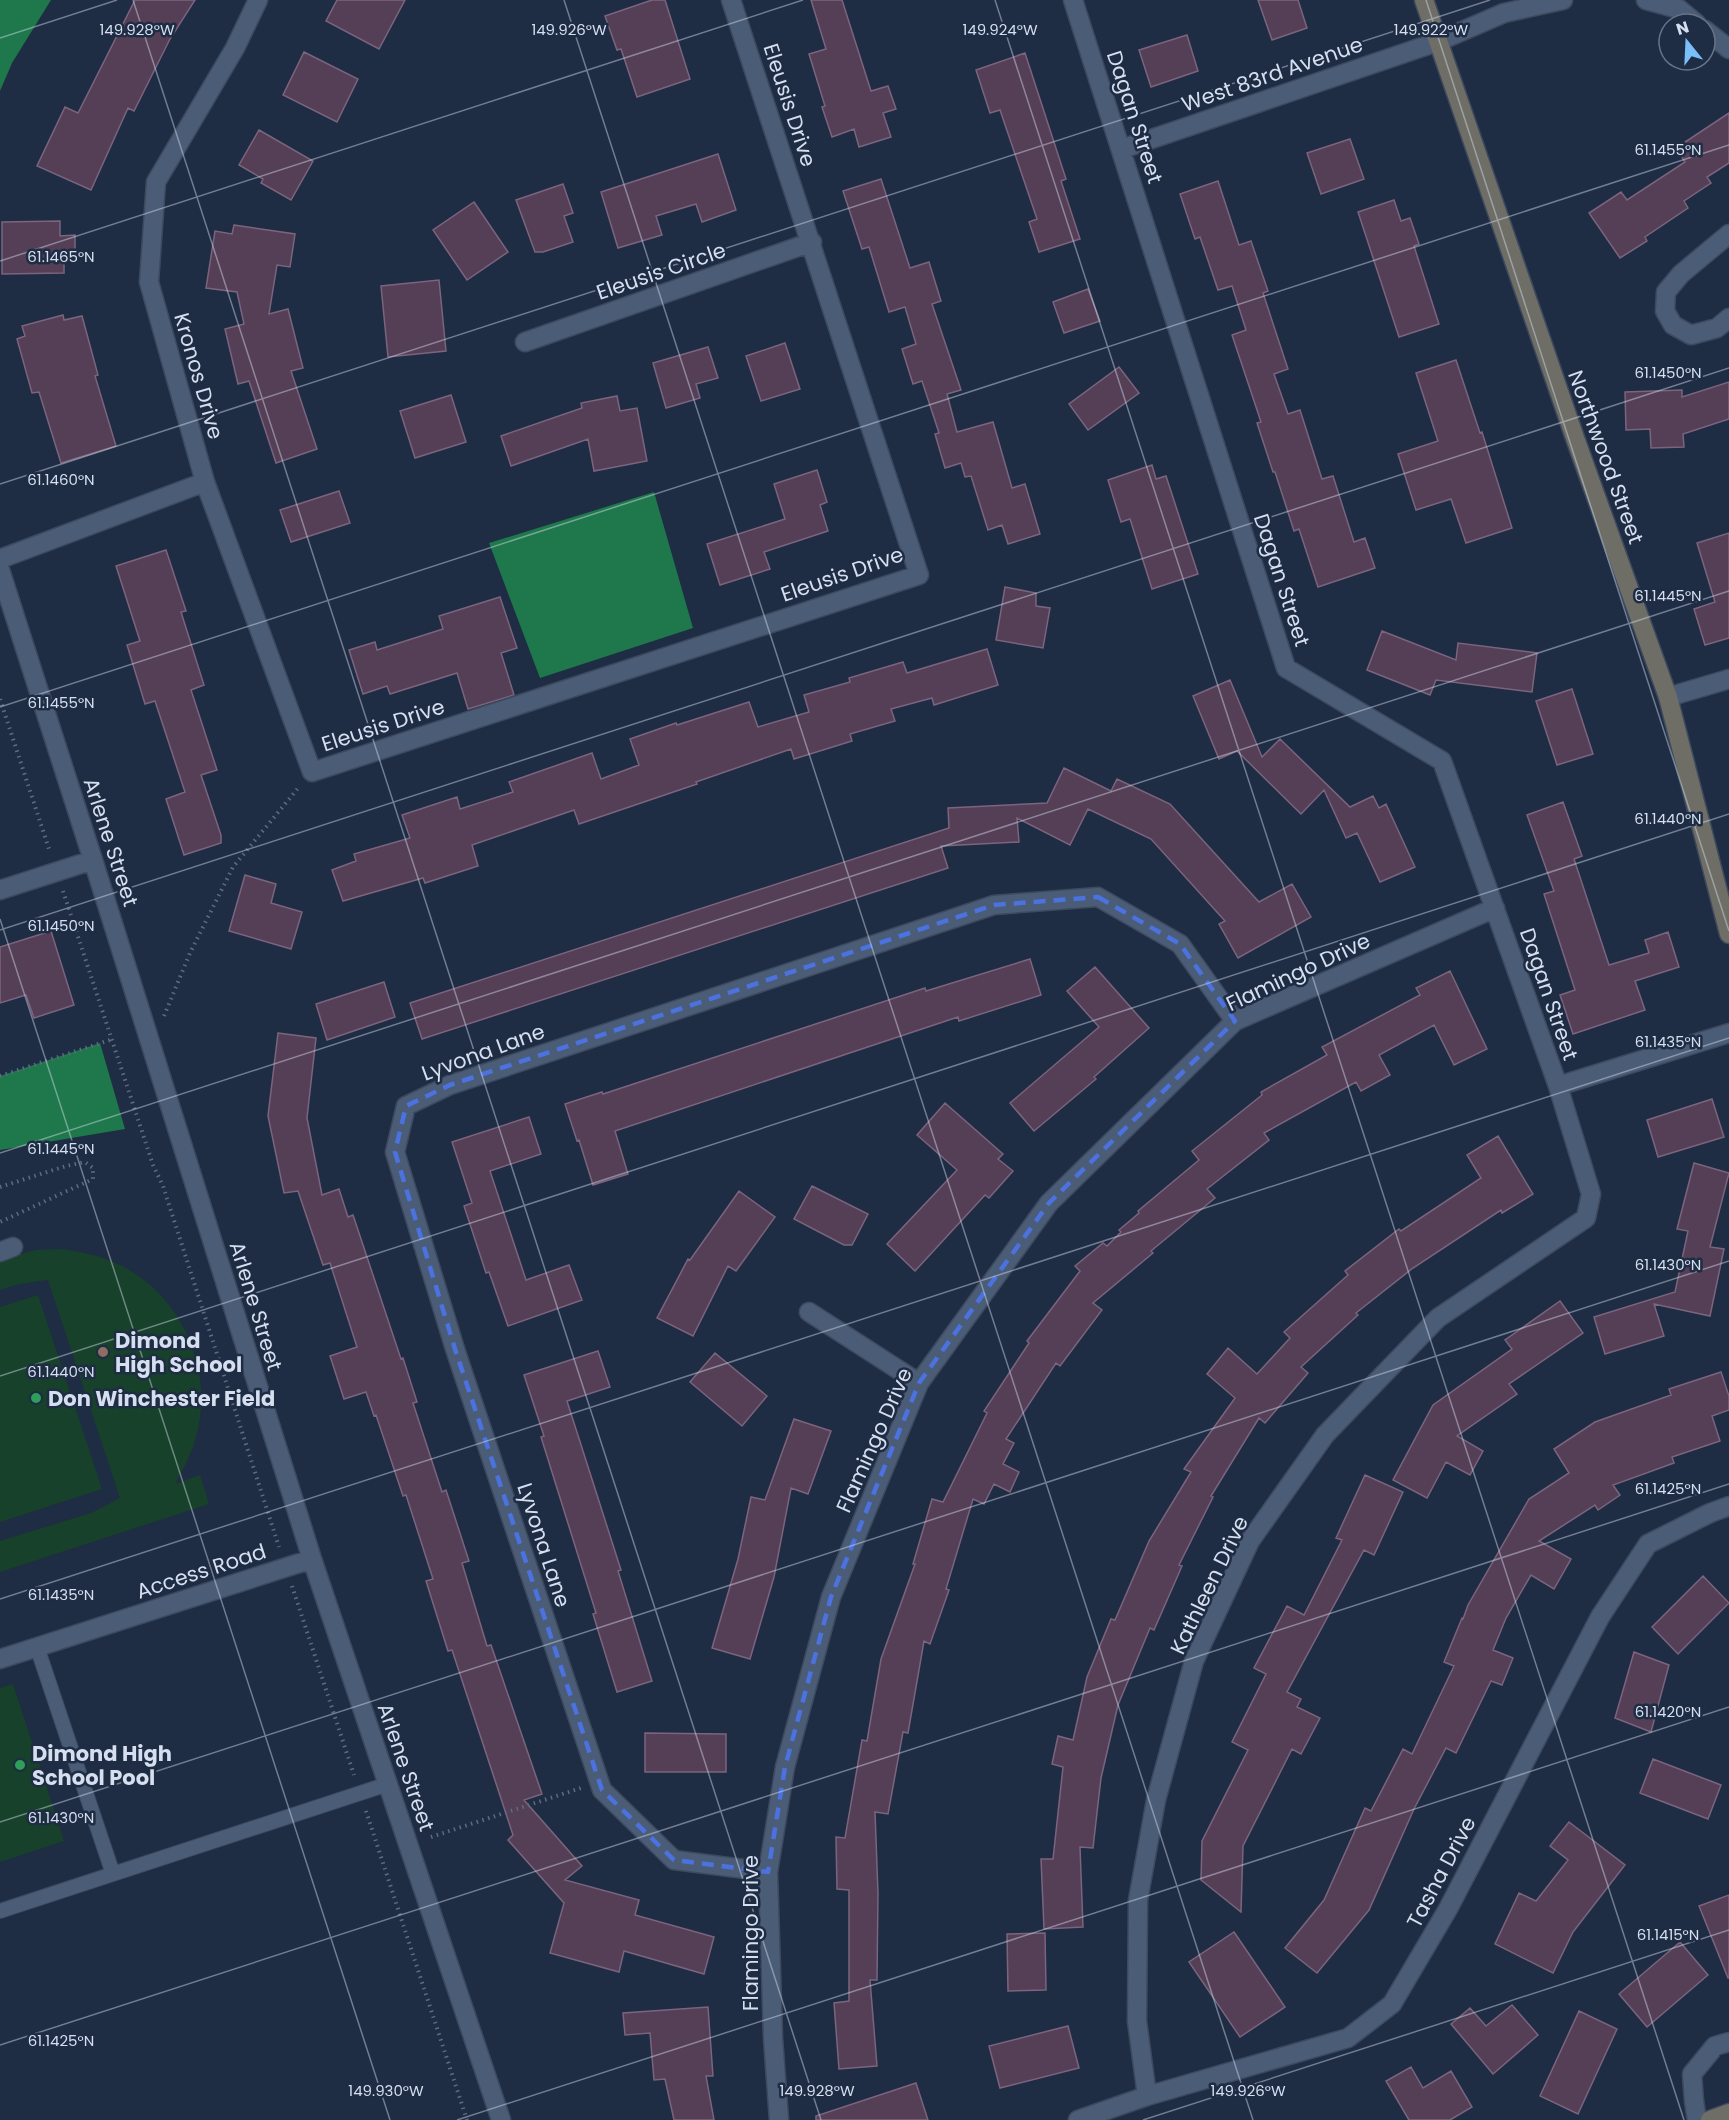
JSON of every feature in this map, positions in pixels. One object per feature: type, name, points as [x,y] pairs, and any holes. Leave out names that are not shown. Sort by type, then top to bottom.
[{"type":"street","name":"Kronos Drive","points":[[258,0],[235,48],[156,182],[149,282],[205,482],[312,772]]},
{"type":"street","name":"Eleusis Drive","points":[[312,772],[920,575],[731,0]]},
{"type":"street","name":"Dagan Street","points":[[1073,0],[1286,668],[1442,761],[1558,1086],[1591,1194]]},
{"type":"street","name":"Northwood Street","points":[[1424,0],[1571,428],[1668,697],[1729,934]]},
{"type":"street","name":"West 83rd Avenue","points":[[1122,148],[1437,42],[1504,13],[1563,0]]},
{"type":"street","points":[[1646,0],[1683,12]]},
{"type":"street","points":[[1717,40],[1729,50]]},
{"type":"street","points":[[1729,234],[1681,274],[1666,292],[1665,311],[1673,325],[1691,335],[1717,328],[1729,318]]},
{"type":"street","name":"Eleusis Circle","points":[[525,342],[812,242]]},
{"type":"street","points":[[0,559],[205,482]]},
{"type":"street","name":"Arlene Street","points":[[0,570],[312,1559],[501,2120]]},
{"type":"street","points":[[1668,697],[1729,679]]},
{"type":"street","points":[[0,890],[93,860]]},
{"type":"street","name":"Lyvona Lane","points":[[768,1872],[674,1860],[602,1790],[454,1349],[395,1152],[406,1106],[450,1085],[994,905],[1098,897],[1180,944],[1235,1021]]},
{"type":"street","name":"Flamingo Drive","points":[[779,2120],[773,2038],[768,1872],[785,1767],[831,1597],[919,1383],[1049,1203],[1235,1021],[1495,908]]},
{"type":"street","points":[[1558,1086],[1729,1033]]},
{"type":"street","name":"Kathleen Drive","points":[[1147,2096],[1137,2021],[1138,1900],[1154,1811],[1194,1661],[1250,1541],[1325,1435],[1438,1318],[1586,1218],[1591,1194]]},
{"type":"street","points":[[809,1311],[919,1383]]},
{"type":"street","name":"Tasha Drive","points":[[1078,2120],[1147,2096],[1348,2038],[1392,2004],[1448,1909],[1600,1617],[1648,1544],[1729,1506]]},
{"type":"street","name":"Access Road","points":[[0,1659],[312,1559]]},
{"type":"street","points":[[1697,2120],[1692,2074],[1715,2046],[1729,2042]]},
{"type":"street","points":[[1710,2120],[1729,2113]]},
{"type":"lane","points":[[37,1647],[113,1874]]},
{"type":"lane","points":[[0,1911],[388,1784]]},
{"type":"path","points":[[0,699],[153,1165],[162,1186],[467,2120]]},
{"type":"path","points":[[164,1017],[190,953],[233,867],[312,772]]},
{"type":"path","points":[[0,1076],[113,1040]]},
{"type":"path","points":[[0,1187],[85,1162],[93,1168],[93,1179],[0,1222]]},
{"type":"path","points":[[430,1837],[600,1782]]},
{"type":"highlighted area","points":[[1098,897],[1180,944],[1235,1021],[1049,1203],[919,1383],[831,1597],[785,1767],[768,1872],[674,1860],[602,1790],[455,1349],[395,1152],[406,1106],[450,1085],[994,905]]},
{"type":"green space","points":[[0,0],[51,0],[12,63],[0,91]]},
{"type":"green space","points":[[654,492],[693,628],[540,678],[489,543]]},
{"type":"green space","points":[[100,1043],[125,1129],[0,1150],[0,1076]]},
{"type":"green space","points":[[62,1249],[111,1261],[134,1273],[154,1289],[171,1308],[184,1329],[194,1353],[200,1378],[201,1403],[194,1444],[175,1484],[200,1475],[209,1504],[0,1572],[0,1541],[91,1513],[120,1498],[48,1280],[19,1284],[0,1290],[0,1259],[36,1250]]},
{"type":"green space","name":"Don Winchester Field","points":[[38,1295],[102,1489],[0,1522],[0,1307]]},
{"type":"green space","name":"Dimond High School Pool","points":[[13,1684],[64,1841],[0,1862],[0,1688]]},
{"type":"building","points":[[135,0],[195,0],[170,39],[134,111],[128,108],[91,190],[37,166],[65,107],[78,113]]},
{"type":"building","points":[[337,0],[405,0],[379,49],[326,21]]},
{"type":"building","points":[[652,0],[665,0],[690,79],[637,97],[621,49],[617,50],[605,16]]},
{"type":"building","points":[[811,0],[842,0],[871,91],[888,86],[896,109],[883,113],[891,137],[859,147],[854,129],[832,137],[809,54],[826,49]]},
{"type":"building","points":[[1258,0],[1298,0],[1307,28],[1272,40]]},
{"type":"building","points":[[1187,35],[1198,71],[1151,87],[1139,50]]},
{"type":"building","points":[[304,52],[358,79],[337,122],[283,95]]},
{"type":"building","points":[[1025,53],[1066,179],[1061,181],[1080,239],[1039,252],[1029,222],[1037,219],[1000,110],[990,113],[976,70]]},
{"type":"building","points":[[1729,113],[1729,163],[1707,177],[1711,183],[1684,201],[1688,208],[1645,237],[1647,241],[1620,258],[1589,213],[1621,192],[1627,200],[1685,162],[1676,148]]},
{"type":"building","points":[[259,130],[313,161],[291,200],[261,183],[263,179],[239,165]]},
{"type":"building","points":[[1350,139],[1364,179],[1321,194],[1307,153]]},
{"type":"building","points":[[718,154],[736,210],[702,222],[696,204],[656,216],[662,235],[618,248],[601,192]]},
{"type":"building","points":[[881,179],[910,268],[929,262],[941,301],[932,304],[961,390],[947,394],[957,432],[993,422],[1012,488],[1025,484],[1040,534],[1008,544],[1002,525],[988,530],[971,476],[965,477],[961,463],[945,468],[935,434],[939,433],[922,381],[913,384],[902,349],[916,344],[905,307],[889,312],[869,247],[862,249],[843,191]]},
{"type":"building","points":[[1218,181],[1239,245],[1251,241],[1268,291],[1263,293],[1288,369],[1274,374],[1288,414],[1300,410],[1322,479],[1333,476],[1354,542],[1365,538],[1375,568],[1318,587],[1299,529],[1294,531],[1257,423],[1261,422],[1232,335],[1246,330],[1232,286],[1218,290],[1200,237],[1195,239],[1180,194]]},
{"type":"building","points":[[563,184],[573,213],[564,216],[573,242],[543,252],[535,252],[516,200]]},
{"type":"building","points":[[1394,200],[1401,221],[1410,218],[1419,244],[1414,246],[1439,324],[1399,337],[1358,212]]},
{"type":"building","points":[[474,202],[508,252],[467,280],[433,230]]},
{"type":"building","points":[[60,221],[60,236],[75,235],[75,260],[64,261],[64,273],[2,274],[2,222]]},
{"type":"building","points":[[234,225],[295,234],[290,267],[277,265],[269,314],[288,309],[303,368],[291,371],[317,449],[276,463],[249,381],[238,384],[225,329],[244,324],[237,292],[206,288],[215,231],[232,234]]},
{"type":"building","points":[[439,280],[446,351],[388,357],[381,286]]},
{"type":"building","points":[[1088,289],[1100,321],[1064,333],[1053,302]]},
{"type":"building","points":[[63,315],[64,320],[82,316],[98,375],[95,376],[116,446],[61,463],[39,392],[32,393],[17,339],[25,336],[22,326]]},
{"type":"building","points":[[785,343],[800,389],[761,401],[746,356]]},
{"type":"building","points":[[708,347],[718,378],[696,384],[700,398],[666,408],[653,363]]},
{"type":"building","points":[[1456,360],[1480,433],[1482,432],[1512,528],[1466,543],[1451,499],[1416,510],[1398,454],[1438,441],[1416,373]]},
{"type":"building","points":[[1119,367],[1139,393],[1088,430],[1069,404]]},
{"type":"building","points":[[1729,382],[1729,419],[1683,434],[1684,447],[1651,448],[1650,429],[1626,430],[1625,392],[1682,390],[1682,397]]},
{"type":"building","points":[[451,395],[466,442],[415,458],[400,411]]},
{"type":"building","points":[[617,396],[620,411],[637,408],[647,461],[594,471],[588,439],[511,466],[501,436],[582,408],[581,403]]},
{"type":"building","points":[[1152,465],[1156,479],[1166,476],[1198,574],[1152,589],[1130,519],[1121,522],[1108,480]]},
{"type":"building","points":[[817,470],[827,502],[820,505],[828,531],[764,552],[770,569],[720,585],[707,544],[785,519],[774,484]]},
{"type":"building","points":[[339,491],[350,523],[291,542],[280,510]]},
{"type":"building","points":[[1729,533],[1729,638],[1705,645],[1694,609],[1715,602],[1697,543]]},
{"type":"building","points":[[166,550],[186,611],[181,612],[204,685],[191,690],[217,770],[201,775],[221,835],[221,843],[184,855],[166,799],[185,792],[155,701],[145,704],[127,645],[140,641],[116,566]]},
{"type":"building","points":[[1005,587],[1036,593],[1036,606],[1050,608],[1043,648],[996,640]]},
{"type":"building","points":[[500,597],[517,648],[501,653],[514,695],[468,709],[457,673],[390,694],[387,686],[363,694],[349,650],[375,642],[377,650],[443,629],[439,616]]},
{"type":"building","points":[[1382,631],[1456,660],[1458,643],[1537,653],[1532,692],[1436,680],[1430,695],[1367,670]]},
{"type":"building","points":[[987,649],[998,685],[934,705],[932,698],[891,709],[895,721],[850,734],[852,741],[794,759],[791,749],[579,824],[574,810],[472,845],[478,866],[425,883],[423,878],[343,901],[332,870],[356,861],[354,854],[410,838],[402,815],[457,797],[460,809],[513,792],[509,782],[592,753],[601,779],[639,765],[630,739],[676,723],[677,725],[749,702],[758,727],[809,712],[804,695],[850,682],[849,678],[903,662],[907,673]]},
{"type":"building","points":[[1230,680],[1262,757],[1280,739],[1350,807],[1373,796],[1379,808],[1386,804],[1415,867],[1380,882],[1357,833],[1346,838],[1324,790],[1301,814],[1237,751],[1219,759],[1193,696]]},
{"type":"building","points":[[1572,689],[1593,754],[1557,765],[1536,701]]},
{"type":"building","points":[[1064,768],[1111,791],[1117,779],[1170,804],[1259,902],[1292,884],[1311,917],[1238,958],[1219,924],[1225,921],[1151,839],[1088,809],[1070,845],[1017,818],[1019,842],[941,846],[948,868],[422,1039],[410,1003],[949,828],[948,808],[1047,803]]},
{"type":"building","points":[[1563,802],[1582,856],[1574,859],[1609,965],[1649,953],[1645,940],[1668,932],[1679,967],[1635,981],[1645,1010],[1573,1034],[1560,995],[1575,990],[1544,894],[1554,891],[1527,815]]},
{"type":"building","points":[[245,875],[276,884],[271,903],[302,912],[291,949],[229,931]]},
{"type":"building","points":[[51,931],[74,1005],[34,1018],[26,995],[0,1003],[0,947]]},
{"type":"building","points":[[1030,959],[1041,995],[959,1021],[958,1017],[615,1131],[628,1174],[593,1185],[565,1104],[602,1092],[603,1094],[925,988],[926,991]]},
{"type":"building","points":[[1095,967],[1149,1028],[1094,1077],[1096,1079],[1034,1131],[1010,1103],[1099,1027],[1067,991]]},
{"type":"building","points":[[1450,971],[1487,1049],[1454,1065],[1434,1025],[1379,1055],[1390,1075],[1361,1091],[1356,1082],[1264,1133],[1269,1140],[1207,1189],[1215,1198],[1093,1303],[1102,1310],[1060,1366],[1056,1363],[1006,1439],[1014,1443],[1003,1464],[1019,1472],[1010,1492],[994,1484],[984,1504],[973,1499],[946,1589],[949,1590],[930,1644],[924,1641],[908,1733],[903,1732],[888,1814],[875,1812],[878,1893],[877,1980],[870,1980],[877,2066],[839,2069],[834,2003],[849,2001],[849,1890],[837,1889],[836,1837],[845,1838],[862,1740],[867,1741],[881,1659],[915,1564],[913,1564],[932,1499],[943,1502],[987,1413],[984,1411],[1029,1343],[1027,1341],[1080,1271],[1075,1266],[1103,1243],[1107,1246],[1121,1232],[1119,1230],[1139,1213],[1138,1211],[1199,1160],[1192,1151],[1262,1095],[1261,1092],[1327,1055],[1322,1047],[1420,995],[1416,988]]},
{"type":"building","points":[[384,982],[395,1017],[327,1040],[316,1004]]},
{"type":"building","points":[[278,1033],[316,1038],[307,1118],[322,1195],[339,1189],[348,1217],[353,1215],[401,1359],[403,1358],[417,1402],[413,1403],[442,1492],[446,1490],[469,1561],[462,1563],[487,1646],[491,1645],[542,1794],[524,1800],[582,1866],[565,1880],[639,1900],[635,1915],[714,1937],[704,1974],[624,1951],[619,1972],[550,1953],[564,1903],[508,1840],[513,1835],[452,1650],[448,1651],[426,1581],[433,1579],[406,1495],[403,1496],[366,1392],[344,1399],[330,1356],[357,1347],[330,1263],[323,1265],[298,1191],[284,1193],[268,1116]]},
{"type":"building","points":[[1712,1099],[1724,1137],[1658,1157],[1647,1120]]},
{"type":"building","points":[[945,1103],[1003,1154],[998,1159],[1013,1171],[989,1198],[985,1195],[915,1271],[887,1244],[957,1170],[917,1135]]},
{"type":"building","points":[[529,1117],[541,1154],[490,1171],[526,1280],[569,1265],[582,1300],[508,1326],[489,1272],[486,1273],[464,1206],[472,1203],[452,1142]]},
{"type":"building","points":[[1498,1136],[1533,1194],[1502,1213],[1501,1210],[1413,1268],[1356,1313],[1358,1315],[1301,1367],[1308,1373],[1265,1423],[1259,1418],[1211,1496],[1213,1497],[1179,1565],[1182,1566],[1154,1630],[1150,1628],[1118,1705],[1101,1778],[1093,1848],[1080,1847],[1083,1927],[1044,1929],[1041,1859],[1053,1859],[1063,1767],[1052,1764],[1058,1736],[1073,1740],[1087,1677],[1111,1619],[1115,1620],[1149,1541],[1191,1472],[1184,1469],[1235,1398],[1207,1374],[1228,1348],[1257,1374],[1290,1338],[1284,1332],[1348,1275],[1345,1271],[1399,1229],[1401,1231],[1481,1178],[1467,1155]]},
{"type":"building","points":[[1694,1163],[1729,1173],[1710,1247],[1724,1249],[1710,1316],[1654,1304],[1664,1336],[1605,1354],[1594,1317],[1675,1292],[1688,1231],[1677,1229]]},
{"type":"building","points":[[812,1186],[868,1214],[852,1245],[844,1245],[794,1219]]},
{"type":"building","points":[[739,1191],[775,1217],[736,1271],[728,1266],[693,1336],[657,1318],[688,1259],[690,1260]]},
{"type":"building","points":[[1560,1301],[1583,1333],[1509,1384],[1517,1394],[1457,1436],[1483,1451],[1470,1475],[1446,1462],[1427,1498],[1393,1480],[1433,1405],[1512,1349],[1505,1340]]},
{"type":"building","points":[[598,1351],[610,1387],[567,1401],[621,1570],[618,1571],[652,1681],[617,1692],[593,1614],[596,1613],[524,1375]]},
{"type":"building","points":[[715,1353],[767,1396],[742,1426],[690,1382]]},
{"type":"building","points":[[1721,1372],[1729,1396],[1729,1410],[1712,1416],[1720,1441],[1672,1457],[1674,1463],[1613,1485],[1620,1495],[1598,1510],[1595,1505],[1539,1541],[1571,1559],[1554,1589],[1531,1575],[1506,1618],[1493,1650],[1513,1658],[1502,1685],[1491,1681],[1456,1753],[1446,1748],[1414,1809],[1369,1910],[1317,1973],[1285,1948],[1324,1900],[1365,1808],[1371,1811],[1403,1749],[1412,1754],[1454,1666],[1444,1662],[1462,1618],[1529,1499],[1569,1473],[1554,1449],[1595,1422],[1671,1395],[1669,1389]]},
{"type":"building","points":[[794,1419],[831,1431],[808,1494],[791,1488],[774,1577],[750,1659],[712,1648],[738,1559],[751,1497],[765,1500]]},
{"type":"building","points":[[1365,1475],[1403,1492],[1374,1555],[1364,1550],[1287,1692],[1301,1699],[1297,1707],[1320,1718],[1301,1754],[1292,1749],[1243,1846],[1241,1912],[1201,1880],[1202,1841],[1248,1750],[1232,1742],[1266,1674],[1254,1668],[1287,1606],[1304,1615],[1342,1540],[1336,1538]]},
{"type":"building","points":[[1703,1576],[1729,1603],[1678,1654],[1652,1627]]},
{"type":"building","points":[[1634,1652],[1669,1665],[1651,1732],[1615,1718]]},
{"type":"building","points":[[645,1733],[726,1734],[726,1772],[645,1772]]},
{"type":"building","points":[[1653,1759],[1721,1785],[1708,1819],[1640,1793]]},
{"type":"building","points":[[1569,1822],[1625,1865],[1573,1932],[1553,1973],[1495,1944],[1519,1893],[1536,1901],[1568,1860],[1550,1846]]},
{"type":"building","points":[[1729,1895],[1729,1978],[1728,1978],[1699,1906]]},
{"type":"building","points":[[1234,1932],[1285,2007],[1240,2037],[1189,1962]]},
{"type":"building","points":[[1045,1933],[1046,1990],[1008,1991],[1007,1934]]},
{"type":"building","points":[[1680,1942],[1708,1975],[1647,2027],[1619,1994]]},
{"type":"building","points":[[1512,2005],[1538,2035],[1493,2074],[1451,2024],[1470,2008],[1486,2026]]},
{"type":"building","points":[[708,2007],[713,2076],[706,2076],[714,2120],[674,2120],[665,2079],[654,2080],[650,2033],[625,2035],[623,2013]]},
{"type":"building","points":[[1579,2011],[1617,2029],[1578,2114],[1540,2096]]},
{"type":"building","points":[[1068,2026],[1079,2068],[1000,2088],[989,2046]]},
{"type":"building","points":[[1411,2067],[1423,2088],[1451,2071],[1472,2107],[1450,2120],[1409,2120],[1386,2081]]},
{"type":"building","points":[[916,2083],[928,2120],[816,2120],[816,2116]]},
{"type":"place","name":"Dimond High School","points":[[103,1352]]},
{"type":"place","name":"Don Winchester Field","points":[[36,1398]]},
{"type":"place","name":"Dimond High School Pool","points":[[20,1765]]}]
